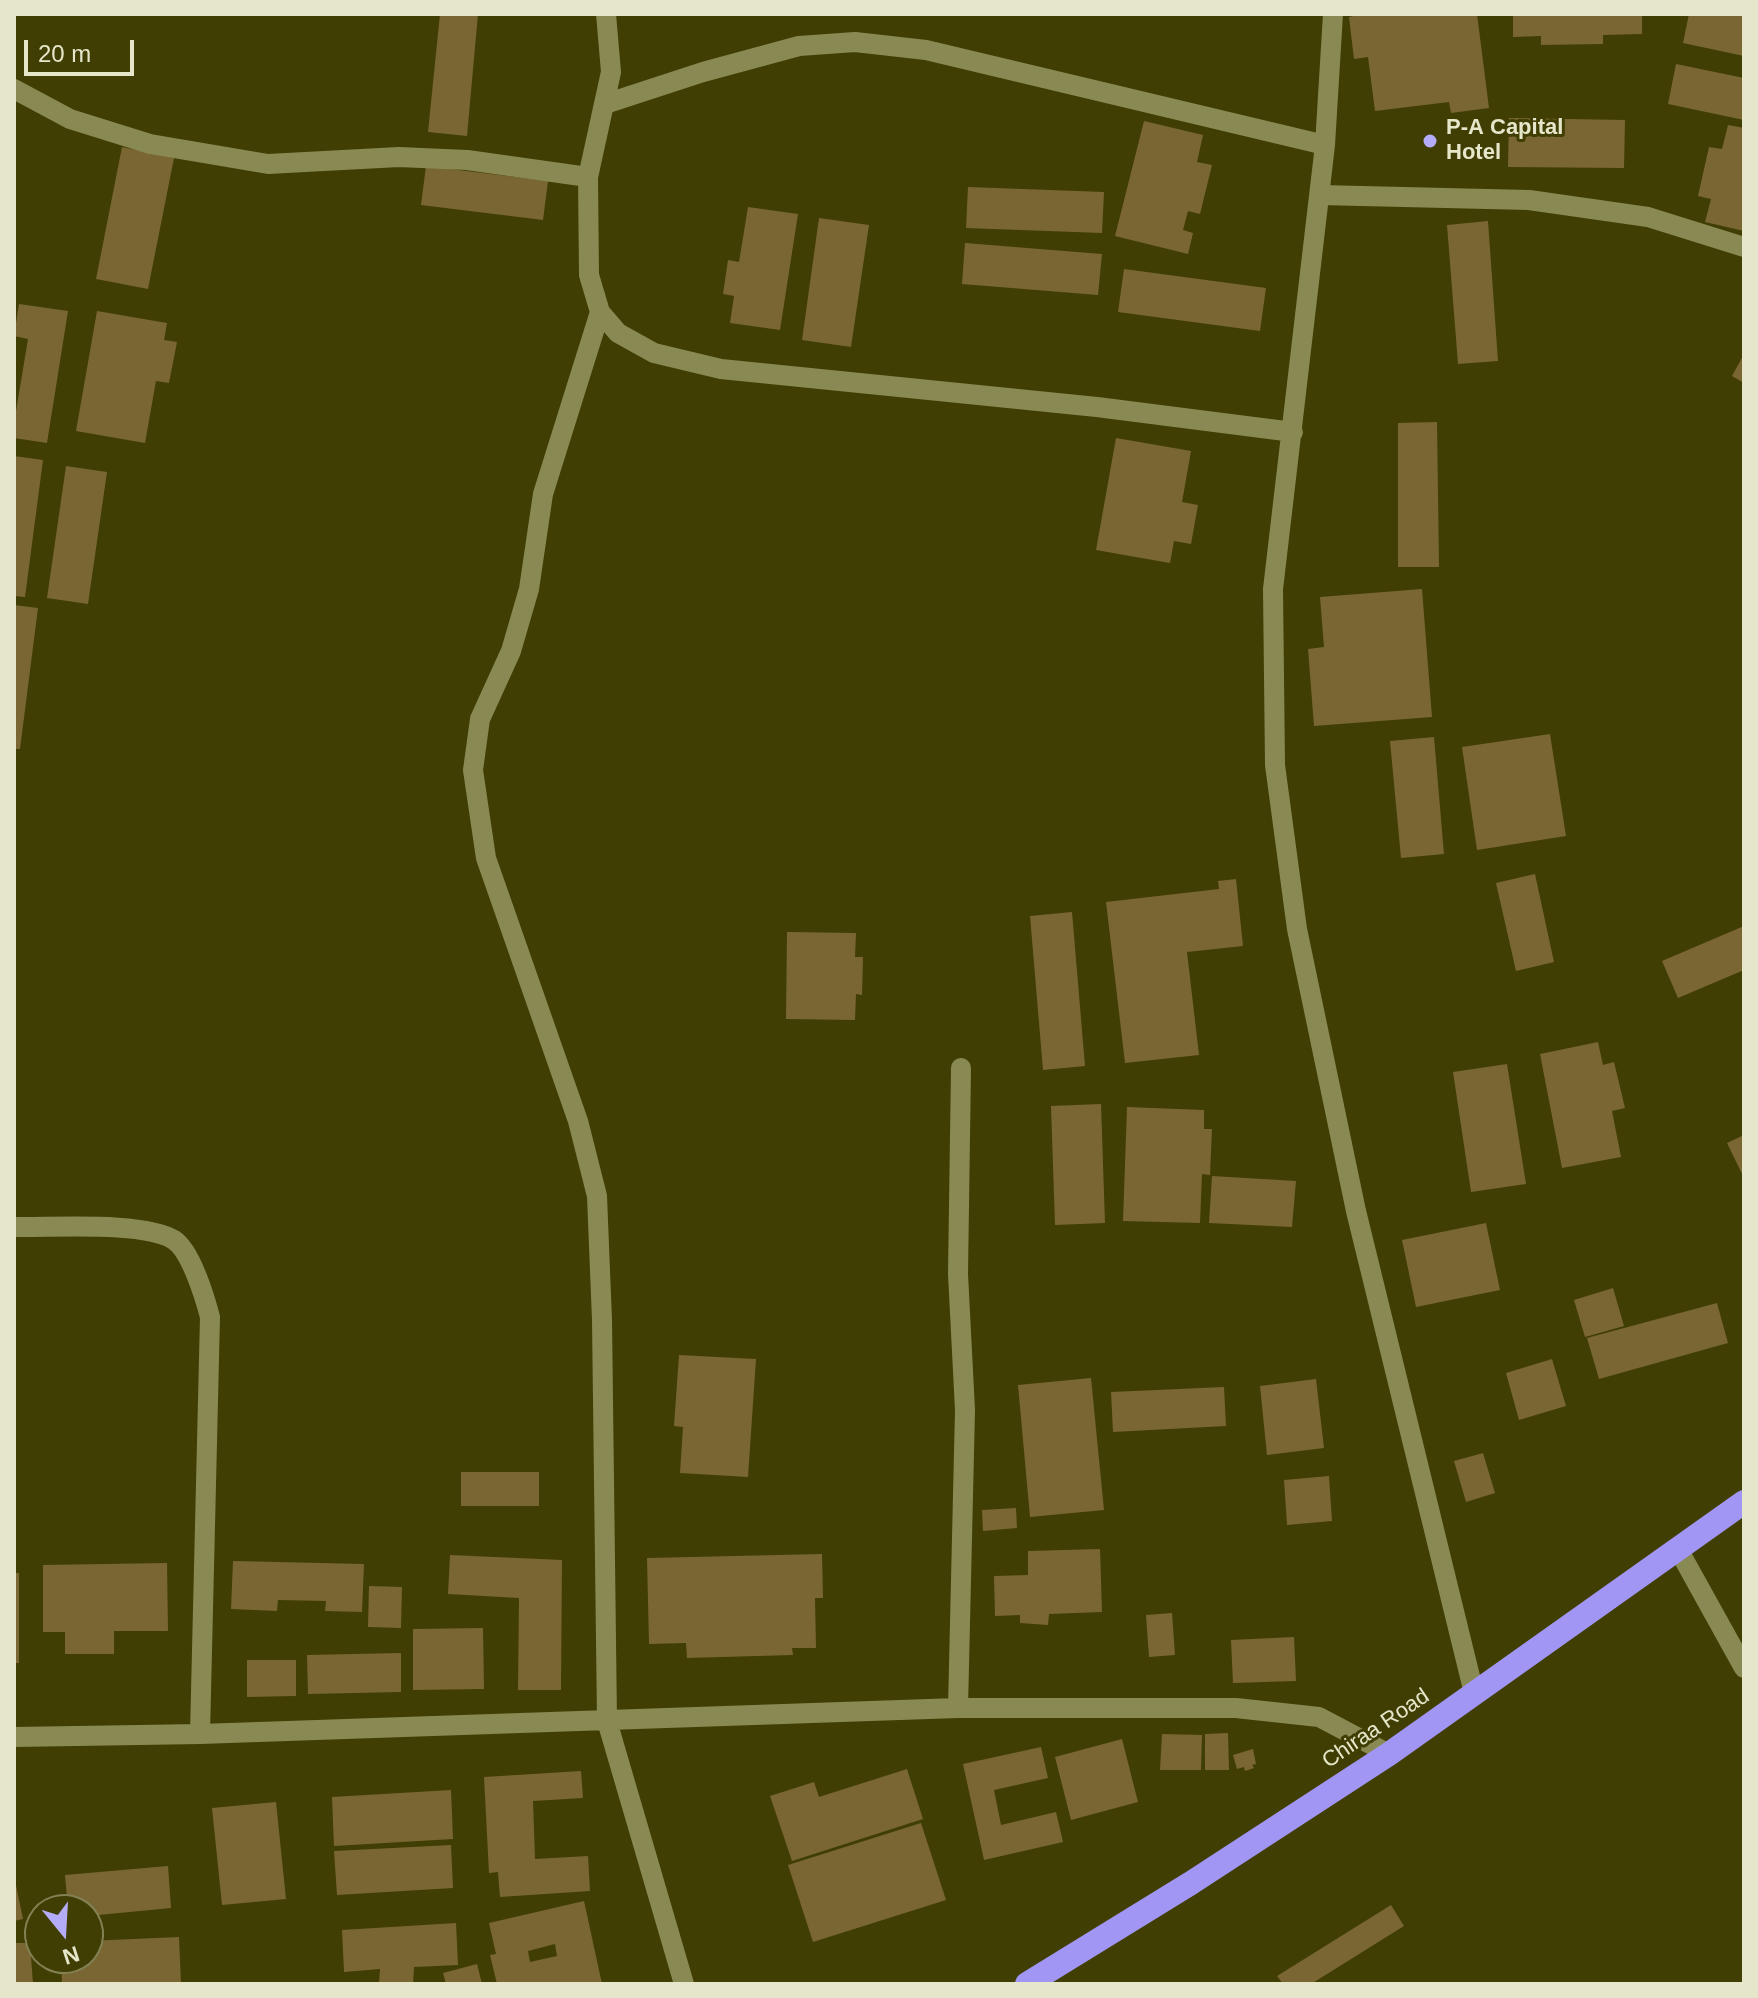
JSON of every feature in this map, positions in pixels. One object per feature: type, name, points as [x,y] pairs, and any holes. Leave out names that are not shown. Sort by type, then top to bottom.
[{"type":"highway","name":"Chiraa Road","points":[[1027,1984],[1191,1883],[1389,1754],[1744,1502]]},
{"type":"street","points":[[606,14],[611,72],[588,177],[589,275],[600,312],[618,333],[654,353],[721,369],[1097,407],[1293,432]]},
{"type":"street","points":[[1333,14],[1320,195],[1273,589],[1275,765],[1297,929],[1356,1211],[1474,1693]]},
{"type":"street","points":[[605,104],[703,72],[799,46],[855,42],[926,50],[1325,145]]},
{"type":"street","points":[[14,89],[70,119],[150,144],[268,164],[399,157],[467,160],[588,177]]},
{"type":"street","points":[[1320,195],[1529,200],[1648,217],[1744,247]]},
{"type":"street","points":[[600,312],[543,494],[529,589],[511,651],[480,719],[473,770],[486,858],[578,1121],[597,1196],[602,1320],[607,1721],[684,1984]]},
{"type":"street","points":[[958,1708],[965,1410],[958,1274],[961,1068]]},
{"type":"street","points":[[14,1227],[144,1229],[175,1241],[201,1281],[210,1317],[200,1734]]},
{"type":"street","points":[[1678,1549],[1744,1668]]},
{"type":"street","points":[[14,1737],[200,1734],[958,1708],[1236,1708],[1319,1717],[1389,1754]]},
{"type":"building","points":[[440,14],[478,14],[467,136],[428,132]]},
{"type":"building","name":"P-A Capital Hotel","points":[[1363,14],[1477,14],[1489,108],[1451,113],[1449,102],[1375,111],[1368,57],[1354,59],[1349,17]]},
{"type":"building","points":[[1513,14],[1642,14],[1642,34],[1603,35],[1603,44],[1541,45],[1541,36],[1513,37]]},
{"type":"building","points":[[1689,14],[1744,14],[1744,56],[1683,43]]},
{"type":"building","points":[[1676,64],[1744,78],[1744,120],[1668,104]]},
{"type":"building","points":[[1509,118],[1625,120],[1624,168],[1508,167]]},
{"type":"building","points":[[1144,121],[1203,135],[1197,162],[1212,165],[1200,214],[1188,211],[1183,230],[1193,233],[1188,254],[1115,236]]},
{"type":"building","points":[[1728,125],[1744,128],[1744,231],[1705,222],[1711,199],[1698,196],[1709,147],[1722,149]]},
{"type":"building","points":[[122,147],[174,158],[148,289],[96,279]]},
{"type":"building","points":[[426,166],[548,181],[543,220],[421,205]]},
{"type":"building","points":[[968,187],[1104,192],[1102,233],[966,228]]},
{"type":"building","points":[[748,207],[798,214],[780,330],[730,323],[734,296],[723,294],[728,260],[739,262]]},
{"type":"building","points":[[819,218],[869,225],[851,347],[802,340]]},
{"type":"building","points":[[1488,221],[1498,361],[1458,364],[1447,225]]},
{"type":"building","points":[[965,243],[1102,254],[1098,295],[962,284]]},
{"type":"building","points":[[1124,269],[1266,288],[1260,331],[1118,312]]},
{"type":"building","points":[[19,304],[68,311],[47,443],[14,438],[28,339],[14,336]]},
{"type":"building","points":[[97,311],[167,323],[164,340],[177,342],[169,383],[156,381],[145,443],[76,431]]},
{"type":"building","points":[[1744,354],[1744,383],[1732,376]]},
{"type":"building","points":[[1437,422],[1439,567],[1398,567],[1398,423]]},
{"type":"building","points":[[1116,438],[1191,451],[1182,502],[1198,505],[1191,544],[1174,541],[1170,563],[1096,550]]},
{"type":"building","points":[[14,456],[43,460],[25,597],[14,596]]},
{"type":"building","points":[[66,466],[107,472],[88,604],[47,598]]},
{"type":"building","points":[[1422,589],[1432,717],[1314,726],[1308,649],[1324,647],[1320,597]]},
{"type":"building","points":[[14,605],[38,608],[20,749],[14,749]]},
{"type":"building","points":[[1550,734],[1566,836],[1477,850],[1462,747]]},
{"type":"building","points":[[1434,737],[1444,854],[1401,858],[1390,741]]},
{"type":"building","points":[[1535,874],[1554,962],[1516,971],[1496,883]]},
{"type":"building","points":[[1236,879],[1243,946],[1187,952],[1199,1055],[1125,1063],[1106,902],[1219,889],[1218,881]]},
{"type":"building","points":[[1072,912],[1085,1066],[1043,1070],[1030,916]]},
{"type":"building","points":[[1744,926],[1744,970],[1678,998],[1662,961]]},
{"type":"building","points":[[787,932],[856,933],[855,957],[863,957],[862,995],[856,994],[855,1020],[786,1019]]},
{"type":"building","points":[[1598,1042],[1603,1065],[1614,1062],[1625,1108],[1612,1111],[1621,1157],[1562,1168],[1540,1054]]},
{"type":"building","points":[[1507,1064],[1526,1184],[1471,1192],[1453,1072]]},
{"type":"building","points":[[1101,1104],[1105,1223],[1055,1225],[1051,1106]]},
{"type":"building","points":[[1127,1107],[1204,1110],[1204,1129],[1212,1129],[1210,1175],[1202,1174],[1200,1223],[1123,1221]]},
{"type":"building","points":[[1744,1135],[1744,1178],[1727,1143]]},
{"type":"building","points":[[1212,1176],[1296,1181],[1292,1227],[1209,1223]]},
{"type":"building","points":[[1486,1223],[1500,1290],[1416,1307],[1402,1240]]},
{"type":"building","points":[[1613,1288],[1624,1326],[1585,1337],[1574,1300]]},
{"type":"building","points":[[1717,1303],[1728,1343],[1599,1379],[1587,1338]]},
{"type":"building","points":[[679,1355],[756,1359],[748,1477],[680,1473],[683,1427],[674,1426]]},
{"type":"building","points":[[1552,1359],[1566,1406],[1519,1420],[1506,1373]]},
{"type":"building","points":[[1091,1378],[1104,1510],[1030,1517],[1018,1385]]},
{"type":"building","points":[[1316,1379],[1324,1448],[1267,1455],[1260,1386]]},
{"type":"building","points":[[1224,1387],[1226,1426],[1113,1432],[1111,1392]]},
{"type":"building","points":[[1483,1453],[1495,1493],[1466,1502],[1454,1461]]},
{"type":"building","points":[[461,1472],[539,1472],[539,1506],[461,1506]]},
{"type":"building","points":[[1329,1476],[1332,1521],[1287,1525],[1284,1480]]},
{"type":"building","points":[[1016,1508],[1017,1528],[983,1531],[982,1510]]},
{"type":"building","points":[[1100,1549],[1102,1612],[1049,1614],[1048,1625],[1020,1623],[1020,1615],[995,1616],[994,1576],[1028,1575],[1028,1551]]},
{"type":"building","points":[[822,1554],[823,1598],[815,1598],[816,1648],[792,1648],[793,1655],[687,1658],[686,1643],[649,1644],[647,1558]]},
{"type":"building","points":[[450,1555],[562,1560],[561,1690],[518,1690],[519,1598],[448,1594]]},
{"type":"building","points":[[233,1561],[364,1564],[362,1612],[325,1611],[326,1601],[278,1600],[277,1611],[231,1609]]},
{"type":"building","points":[[167,1563],[168,1631],[114,1631],[114,1654],[65,1654],[65,1632],[43,1632],[43,1565]]},
{"type":"building","points":[[14,1573],[19,1573],[19,1663],[14,1663]]},
{"type":"building","points":[[369,1586],[402,1587],[401,1628],[368,1627]]},
{"type":"building","points":[[1172,1613],[1175,1655],[1149,1657],[1146,1615]]},
{"type":"building","points":[[483,1628],[484,1689],[413,1690],[413,1629]]},
{"type":"building","points":[[1294,1637],[1296,1681],[1233,1683],[1231,1640]]},
{"type":"building","points":[[401,1653],[401,1692],[308,1694],[307,1655]]},
{"type":"building","points":[[247,1660],[296,1660],[296,1696],[247,1697]]},
{"type":"building","points":[[1228,1733],[1229,1770],[1205,1770],[1205,1734]]},
{"type":"building","points":[[1162,1734],[1202,1735],[1201,1770],[1160,1770]]},
{"type":"building","points":[[1122,1739],[1138,1802],[1071,1820],[1055,1757]]},
{"type":"building","points":[[1041,1747],[1048,1778],[994,1790],[1001,1825],[1056,1812],[1063,1842],[984,1860],[963,1764]]},
{"type":"building","points":[[1253,1749],[1254,1768],[1245,1771],[1244,1767],[1237,1769],[1233,1755]]},
{"type":"building","points":[[907,1769],[923,1819],[792,1861],[770,1796],[814,1782],[819,1797]]},
{"type":"building","points":[[581,1771],[583,1798],[533,1801],[535,1859],[588,1856],[590,1891],[500,1897],[498,1872],[489,1873],[484,1777]]},
{"type":"building","points":[[451,1790],[453,1839],[334,1846],[332,1797]]},
{"type":"building","points":[[276,1802],[286,1899],[222,1905],[212,1808]]},
{"type":"building","points":[[921,1823],[946,1900],[813,1942],[788,1865]]},
{"type":"building","points":[[451,1845],[453,1888],[337,1895],[334,1851]]},
{"type":"building","points":[[168,1866],[171,1908],[104,1914],[104,1894],[67,1894],[65,1875]]},
{"type":"building","points":[[14,1876],[23,1919],[14,1921]]},
{"type":"building","points":[[584,1901],[602,1984],[497,1984],[490,1955],[496,1954],[489,1923]],"holes":[[[555,1944],[557,1956],[530,1962],[528,1951]]]},
{"type":"building","points":[[1391,1905],[1404,1926],[1311,1984],[1283,1984],[1277,1976]]},
{"type":"building","points":[[456,1923],[458,1965],[414,1967],[413,1984],[379,1984],[380,1969],[344,1972],[342,1930]]},
{"type":"building","points":[[179,1937],[181,1984],[62,1984],[62,1974],[104,1974],[104,1940]]},
{"type":"building","points":[[14,1943],[24,1943],[24,1974],[32,1974],[33,1984],[14,1984]]},
{"type":"building","points":[[477,1964],[482,1984],[446,1984],[443,1973]]},
{"type":"place","name":"P-A Capital Hotel","points":[[1430,141]]}]
